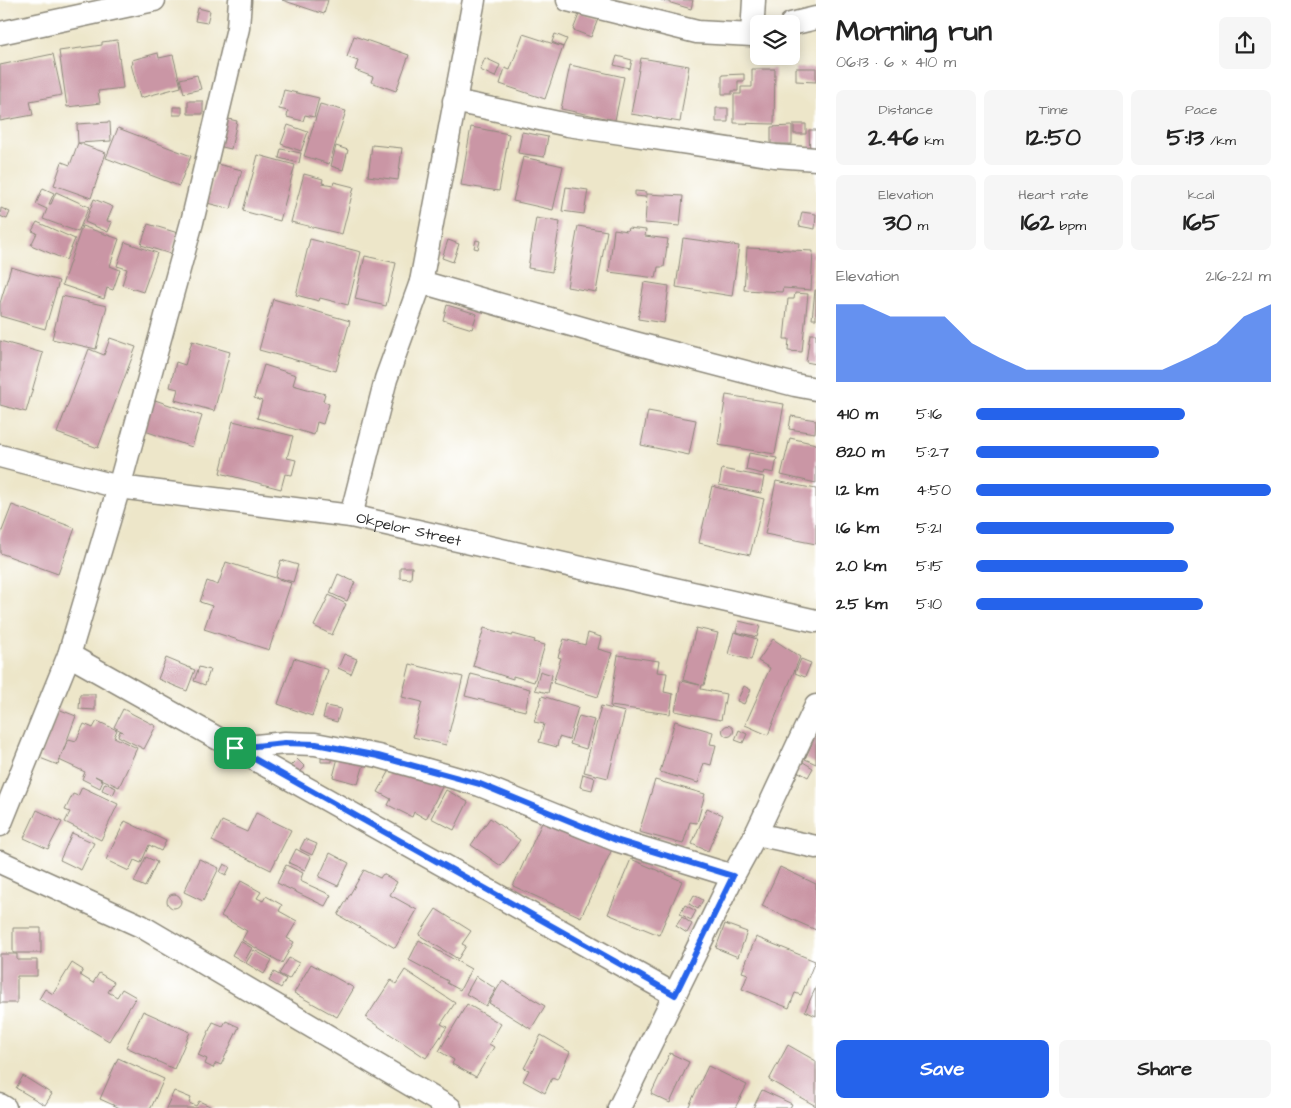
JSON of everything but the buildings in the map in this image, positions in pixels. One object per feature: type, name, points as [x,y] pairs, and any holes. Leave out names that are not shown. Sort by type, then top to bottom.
[{"type":"street","points":[[0,33],[154,0]]},
{"type":"street","points":[[0,825],[69,655],[119,487],[192,222],[238,28],[240,0]]},
{"type":"street","points":[[351,516],[386,379],[421,282],[474,0]]},
{"type":"street","points":[[568,0],[697,32],[750,34]]},
{"type":"street","points":[[754,0],[754,15]]},
{"type":"street","points":[[800,22],[816,18]]},
{"type":"street","points":[[454,101],[568,125],[775,156],[816,159]]},
{"type":"street","points":[[421,282],[631,342],[816,389]]},
{"type":"street","name":"Okpelor Street","points":[[0,456],[119,487],[351,516],[816,621]]},
{"type":"street","points":[[69,655],[675,995]]},
{"type":"street","points":[[618,1108],[733,876],[756,834],[816,706]]},
{"type":"street","points":[[235,748],[285,743],[316,744],[378,756],[480,784],[616,840],[733,876]]},
{"type":"street","points":[[756,834],[816,847]]},
{"type":"street","points":[[0,862],[141,926],[450,1108]]},
{"type":"street","points":[[0,1105],[5,1108]]},
{"type":"route","points":[[285,743],[316,744],[378,756],[480,784],[616,840],[733,876],[675,995],[235,748],[285,743]]}]
